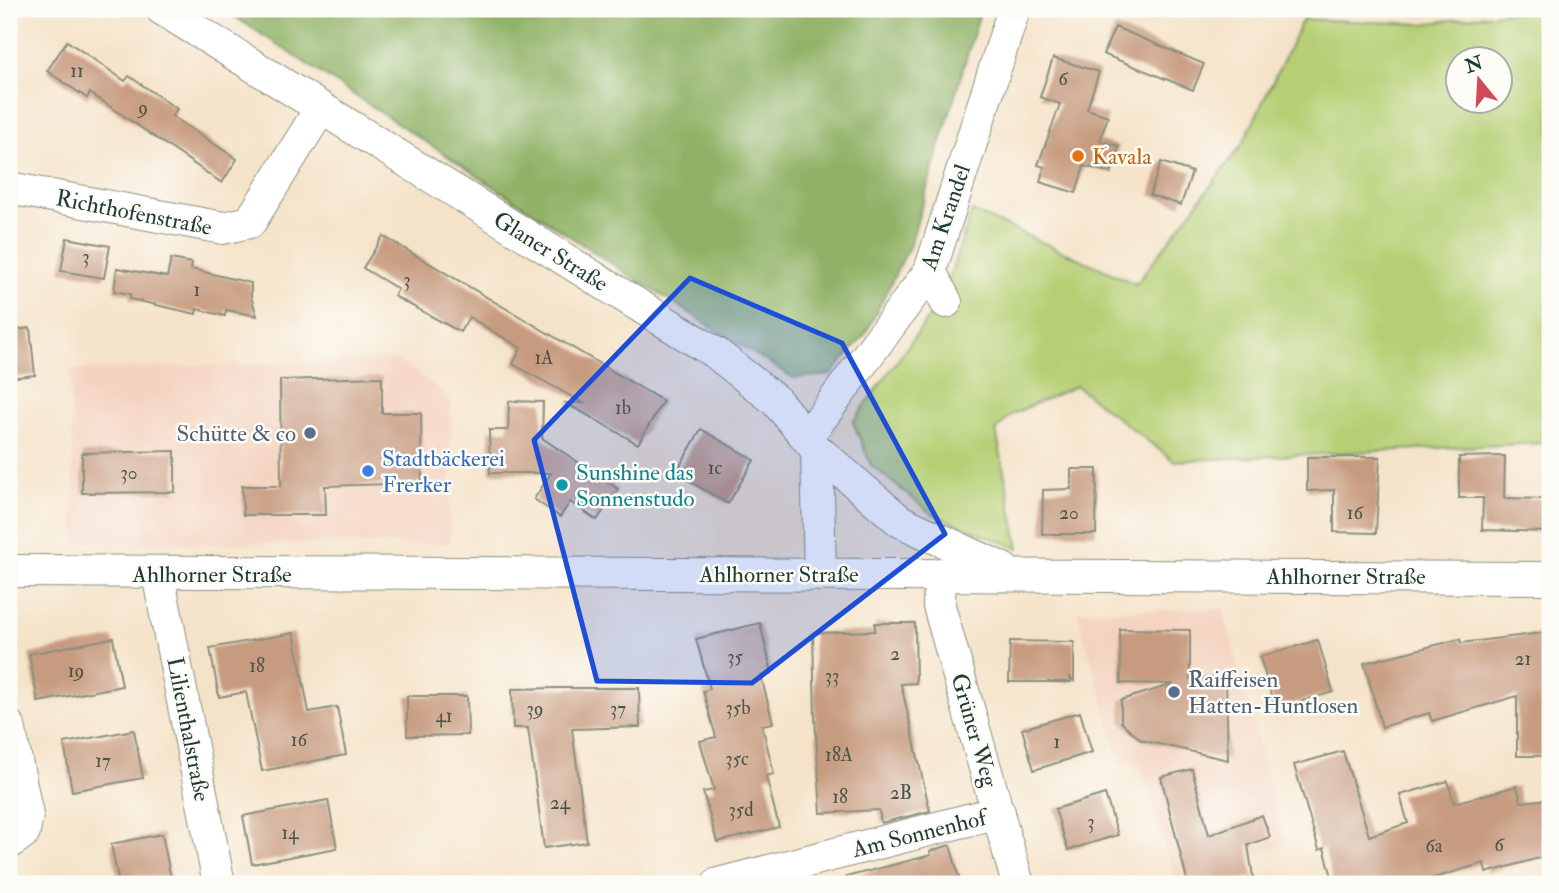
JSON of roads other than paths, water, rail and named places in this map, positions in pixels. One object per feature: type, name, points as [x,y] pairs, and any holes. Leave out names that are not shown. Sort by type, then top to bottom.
[{"type":"street","name":"Glaner Straße","points":[[162,9],[717,354],[776,401],[812,443],[900,522],[1014,574]]},
{"type":"street","name":"Am Krandel","points":[[812,443],[930,271],[1014,9]]},
{"type":"street","name":"Richthofenstraße","points":[[9,188],[223,228],[250,222],[321,108]]},
{"type":"street","points":[[930,271],[946,302]]},
{"type":"street","points":[[812,443],[820,574]]},
{"type":"street","name":"Ahlhorner Straße","points":[[9,572],[1550,578]]},
{"type":"street","name":"Lilienthalstraße","points":[[158,574],[219,884]]},
{"type":"street","name":"Grüner Weg","points":[[940,574],[939,606],[1018,884]]},
{"type":"street","points":[[9,726],[27,815],[24,832],[9,843]]},
{"type":"street","name":"Am Sonnenhof","points":[[718,884],[999,812]]},
{"type":"place","name":"Kavala","points":[[1078,156]]},
{"type":"place","name":"Schütte & co","points":[[310,433]]},
{"type":"place","name":"Stadtbäckerei Frerker","points":[[368,471]]},
{"type":"place","name":"Sunshine das Sonnenstudo","points":[[562,485]]},
{"type":"place","name":"Raiffeisen Hatten-Huntlosen","points":[[1174,692]]}]
